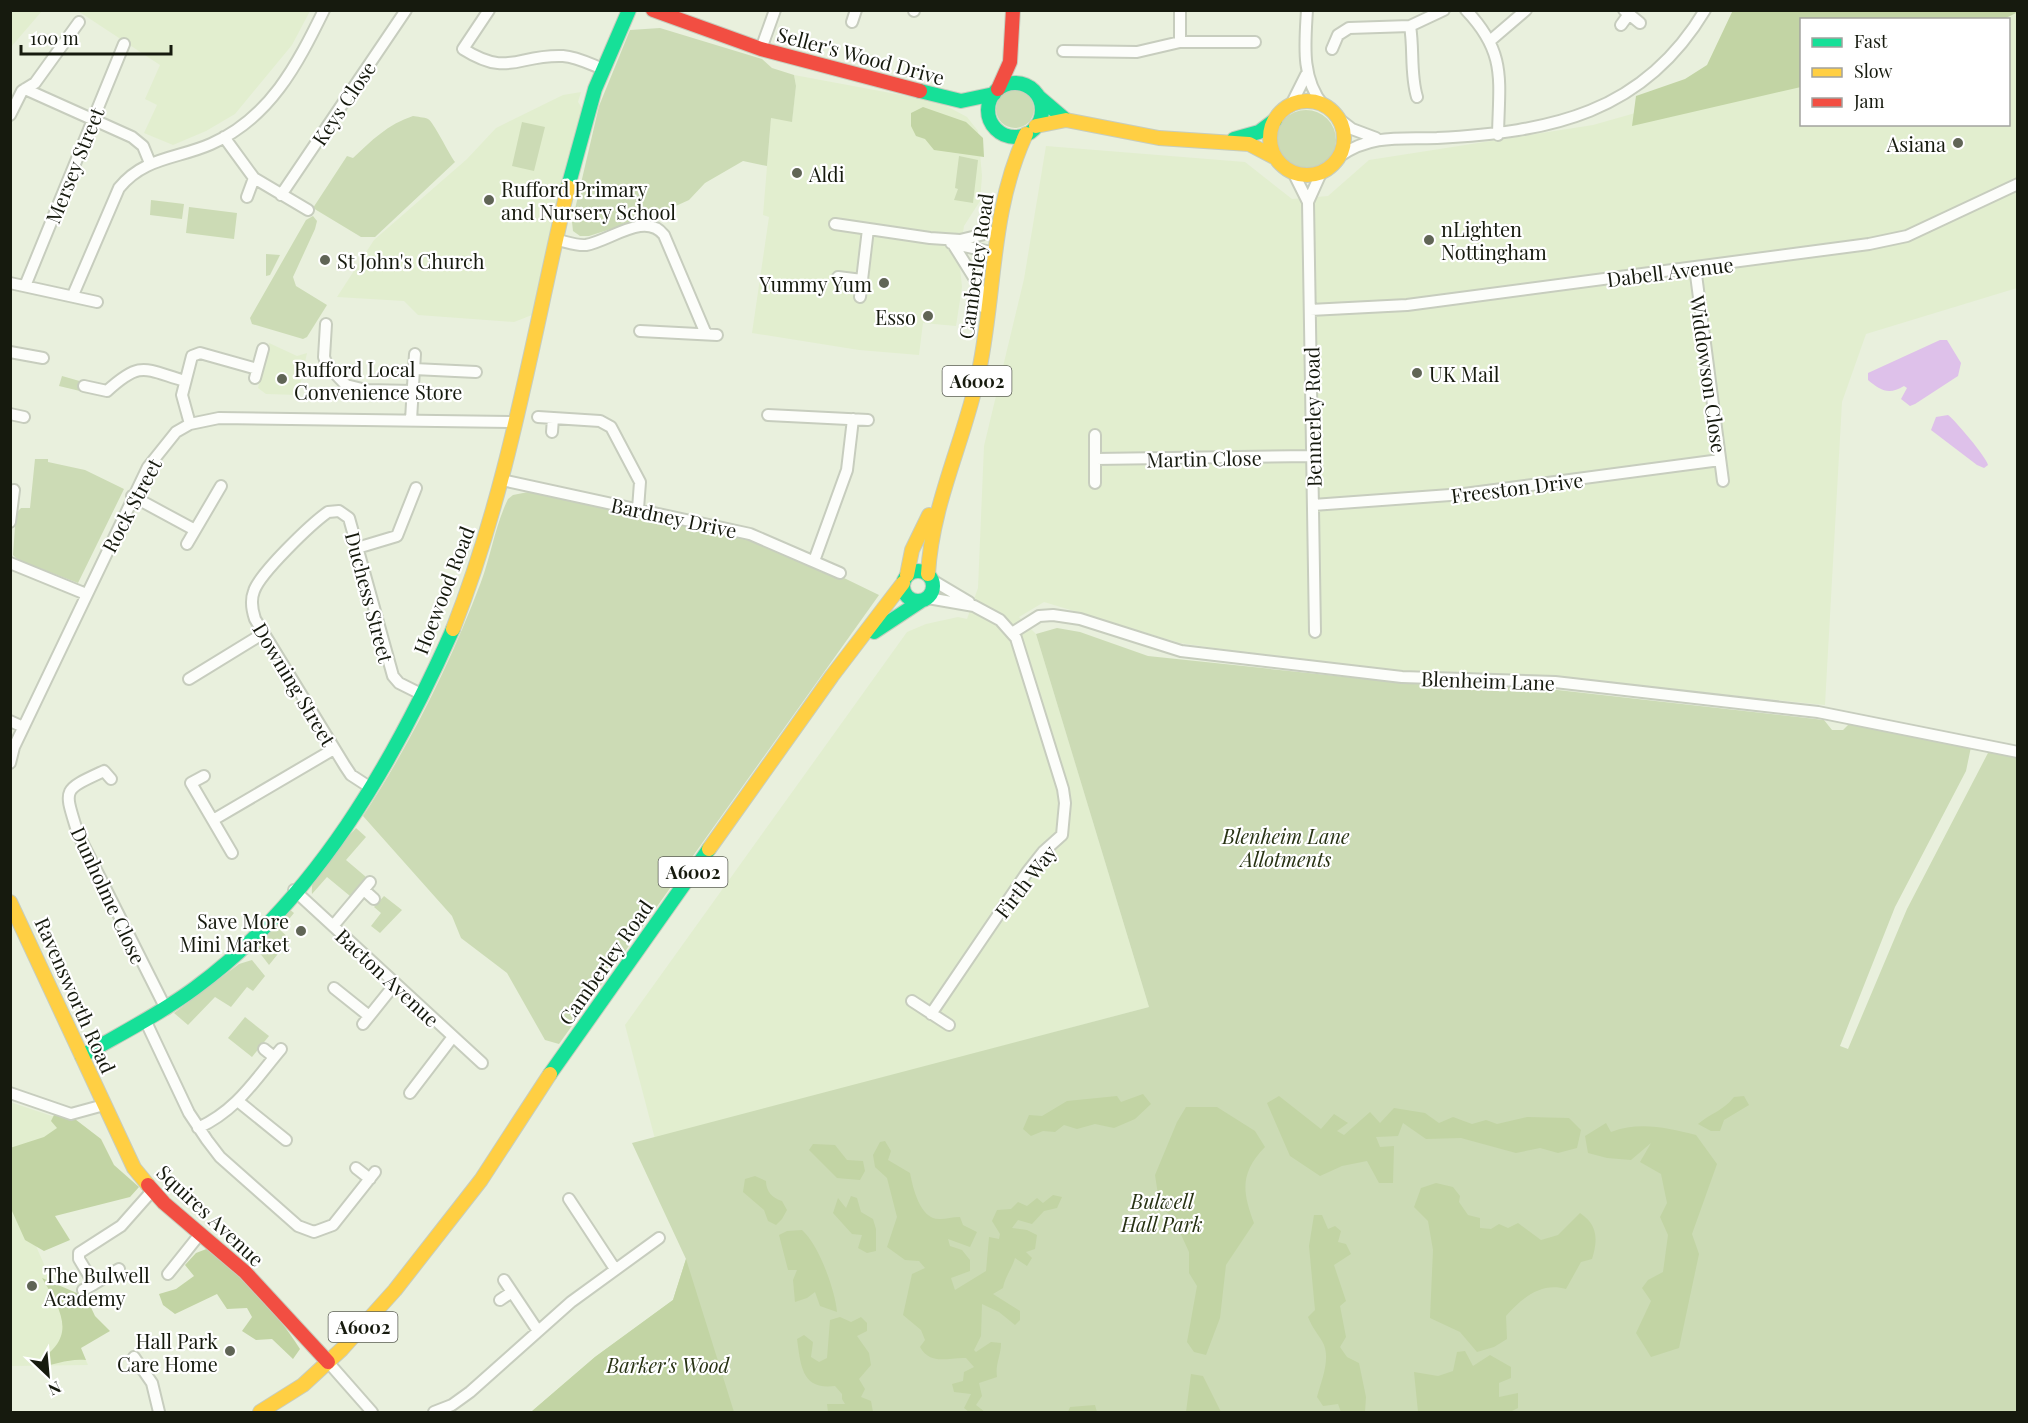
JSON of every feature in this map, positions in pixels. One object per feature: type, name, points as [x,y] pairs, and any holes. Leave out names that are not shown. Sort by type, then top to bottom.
[{"type":"street","points":[[74,295],[119,188],[134,171],[150,163],[190,152],[242,126],[274,97],[296,66],[324,10]]},
{"type":"street","name":"Keys Close","points":[[281,195],[406,10]]},
{"type":"street","points":[[489,10],[463,49],[482,61],[502,64],[565,56],[603,69]]},
{"type":"street","name":"Hoewood Road","points":[[82,1056],[166,1010],[233,956],[255,934],[338,836],[371,788],[423,695],[474,573],[502,480],[591,100],[629,10]]},
{"type":"street","name":"Seller's Wood Drive","points":[[653,10],[761,49],[961,101],[996,92]]},
{"type":"street","points":[[761,49],[775,10]]},
{"type":"street","points":[[1013,10],[1010,62],[989,112],[997,129],[1011,136],[1066,120],[1159,138],[1225,141],[1257,146],[1293,172],[1307,175],[1322,172],[1357,145],[1379,139],[1498,135],[1548,125],[1590,111],[1635,87],[1669,60],[1705,10]]},
{"type":"street","points":[[1022,10],[1020,65],[1029,86],[1066,120]]},
{"type":"street","points":[[1180,10],[1180,42]]},
{"type":"street","points":[[1307,10],[1306,75],[1311,89],[1323,105],[1352,129],[1379,139]]},
{"type":"street","points":[[1332,49],[1338,35],[1349,28],[1410,26],[1444,10]]},
{"type":"street","points":[[1466,10],[1491,40],[1498,63],[1498,135]]},
{"type":"street","points":[[1491,40],[1526,10]]},
{"type":"street","points":[[1621,26],[1627,12],[1640,22]]},
{"type":"street","points":[[10,115],[25,89],[35,83],[79,22]]},
{"type":"street","points":[[1410,26],[1414,50],[1412,90]]},
{"type":"street","points":[[1328,27],[1338,35]]},
{"type":"street","points":[[1063,51],[1137,52],[1180,42],[1255,42]]},
{"type":"street","name":"Mersey Street","points":[[25,286],[124,44]]},
{"type":"street","points":[[1225,141],[1259,132],[1275,120],[1291,105],[1306,75]]},
{"type":"street","points":[[996,92],[1013,83],[1029,86]]},
{"type":"street","points":[[25,89],[132,137],[143,146],[150,163]]},
{"type":"street","points":[[1031,130],[1042,112],[1039,97]]},
{"type":"street","points":[[1291,105],[1306,101],[1323,105]]},
{"type":"street","points":[[1339,119],[1344,135],[1340,156]]},
{"type":"street","points":[[1275,120],[1270,136],[1276,158]]},
{"type":"street","name":"Camberley Road","points":[[997,129],[1005,144],[1009,170]]},
{"type":"street","name":"Camberley Road","points":[[930,577],[929,546],[936,504],[969,412],[988,320],[998,231],[1009,170],[1031,130]]},
{"type":"street","points":[[224,137],[254,178],[308,210]]},
{"type":"street","name":"Bennerley Road","points":[[1293,172],[1308,202],[1315,632]]},
{"type":"street","name":"Bennerley Road","points":[[1308,202],[1322,172]]},
{"type":"street","points":[[247,197],[254,178]]},
{"type":"street","name":"Dabell Avenue","points":[[1310,310],[1407,305],[1890,241],[1907,236],[2018,184]]},
{"type":"street","points":[[835,224],[930,238],[960,240],[998,231]]},
{"type":"street","points":[[558,240],[587,245],[644,225],[654,226],[664,235],[711,335],[640,331]]},
{"type":"street","points":[[860,297],[868,229]]},
{"type":"street","points":[[930,238],[995,253]]},
{"type":"street","points":[[953,244],[978,284],[988,320]]},
{"type":"street","name":"Widdowson Close","points":[[1695,267],[1723,481]]},
{"type":"street","points":[[838,277],[862,280]]},
{"type":"street","points":[[10,284],[74,295],[97,302]]},
{"type":"street","points":[[326,324],[324,357],[327,365],[346,385],[366,390],[413,391]]},
{"type":"street","points":[[190,424],[182,395],[192,356],[200,353],[256,374],[263,349]]},
{"type":"street","points":[[10,352],[43,358]]},
{"type":"street","points":[[411,420],[416,354]]},
{"type":"street","points":[[84,386],[107,391],[126,374],[137,369],[185,381]]},
{"type":"street","points":[[414,369],[463,377],[476,372]]},
{"type":"street","points":[[10,414],[24,417]]},
{"type":"street","points":[[768,416],[868,420]]},
{"type":"street","points":[[538,417],[600,421],[611,427],[640,482],[638,509]]},
{"type":"street","name":"Rock Street","points":[[10,763],[23,727],[132,496],[166,442],[176,432],[190,424],[219,418],[516,422]]},
{"type":"street","points":[[552,432],[553,418]]},
{"type":"street","points":[[814,561],[847,470],[853,419]]},
{"type":"street","points":[[1095,435],[1095,483]]},
{"type":"street","name":"Martin Close","points":[[1095,459],[1312,456]]},
{"type":"street","name":"Freeston Drive","points":[[1313,504],[1464,494],[1720,460]]},
{"type":"street","name":"Bardney Drive","points":[[502,480],[750,534],[840,573]]},
{"type":"street","points":[[187,544],[221,486]]},
{"type":"street","points":[[357,548],[397,536],[416,488]]},
{"type":"street","points":[[10,522],[14,490]]},
{"type":"street","points":[[132,496],[195,530]]},
{"type":"street","name":"Camberley Road","points":[[328,1362],[382,1305],[481,1180],[495,1156],[664,913],[832,676],[905,579],[912,550],[925,520],[936,504]]},
{"type":"street","name":"Downing Street","points":[[349,518],[339,511],[328,512],[263,576],[253,593],[252,604],[255,619],[334,749],[351,775],[371,788]]},
{"type":"street","name":"Duchess Street","points":[[349,518],[393,676],[399,683],[423,695]]},
{"type":"street","points":[[10,563],[86,594]]},
{"type":"street","points":[[974,606],[949,600],[909,599],[904,592],[905,579],[918,571],[930,577],[1000,620],[1012,633]]},
{"type":"street","points":[[924,600],[934,588],[930,577]]},
{"type":"street","name":"Camberley Road","points":[[856,647],[891,619],[924,600]]},
{"type":"street","name":"Blenheim Lane","points":[[1012,633],[1039,616],[1053,615],[1091,622],[1180,651],[1402,677],[1555,682],[1807,711],[2018,752]]},
{"type":"street","points":[[196,679],[264,633]]},
{"type":"street","name":"Firth Way","points":[[932,1014],[1028,871],[1043,852],[1062,835],[1065,803],[1063,789],[1019,645],[1012,633]]},
{"type":"street","points":[[10,721],[23,727]]},
{"type":"street","points":[[213,820],[334,749]]},
{"type":"street","name":"Dunholme Close","points":[[111,779],[104,771],[72,786],[68,794],[69,803],[78,834],[166,1010]]},
{"type":"street","points":[[204,776],[191,783],[232,853]]},
{"type":"street","points":[[333,926],[367,886],[375,899]]},
{"type":"street","name":"Bacton Avenue","points":[[294,890],[452,1038],[482,1063]]},
{"type":"street","name":"Ravensworth Road","points":[[10,902],[104,1105]]},
{"type":"street","points":[[334,988],[366,1020],[395,984]]},
{"type":"street","points":[[338,1006],[345,997]]},
{"type":"street","points":[[912,1000],[949,1025]]},
{"type":"street","points":[[146,1022],[198,1128],[220,1157],[298,1226],[314,1232],[333,1225],[372,1175],[356,1168]]},
{"type":"street","points":[[416,1090],[452,1038]]},
{"type":"street","points":[[198,1128],[219,1117],[238,1102],[278,1053],[264,1049]]},
{"type":"street","points":[[10,1093],[71,1114],[104,1105]]},
{"type":"street","points":[[238,1102],[286,1140]]},
{"type":"street","name":"Squires Avenue","points":[[104,1105],[134,1168],[152,1191],[245,1272],[328,1362]]},
{"type":"street","points":[[94,1284],[79,1259],[80,1252],[121,1226],[152,1191]]},
{"type":"street","points":[[569,1199],[583,1211],[615,1269]]},
{"type":"street","points":[[168,1274],[200,1234]]},
{"type":"street","points":[[434,1413],[452,1405],[470,1392],[538,1331],[615,1269],[659,1238]]},
{"type":"street","points":[[647,1246],[655,1256]]},
{"type":"street","points":[[83,1290],[119,1269]]},
{"type":"street","points":[[504,1280],[538,1331]]},
{"type":"street","points":[[500,1300],[512,1292]]},
{"type":"street","points":[[134,1357],[152,1383],[159,1413]]},
{"type":"street","points":[[328,1362],[372,1413]]},
{"type":"street","name":"A6002","points":[[260,1413],[303,1385],[328,1362]]},
{"type":"shaded area","points":[[10,11],[42,11],[11,47]]},
{"type":"shaded area","points":[[78,11],[310,11],[292,45],[235,114],[206,131],[173,145],[144,133],[157,105],[145,99],[160,65]]},
{"type":"shaded area","points":[[2017,12],[2017,288],[1866,334],[1842,402],[1825,705],[1534,675],[1413,674],[1318,663],[1180,643],[1044,602],[1019,617],[1036,634],[1149,1007],[655,1139],[625,1025],[907,632],[926,624],[958,617],[967,619],[978,588],[984,446],[1024,279],[1046,146],[1245,162],[1292,199],[1328,196],[1369,160],[1593,125],[1653,108],[1800,82],[1800,126],[2010,126],[2010,18],[2004,18]]},
{"type":"shaded area","points":[[794,75],[939,102],[967,117],[978,131],[982,176],[980,201],[964,226],[959,258],[962,287],[956,326],[923,323],[919,355],[859,350],[752,333],[769,217],[763,215],[771,118],[792,121],[796,86]]},
{"type":"shaded area","name":"Rufford Primary and Nursery School","points":[[581,92],[578,102],[582,108],[532,315],[514,322],[418,315],[404,301],[337,297],[374,240],[467,159],[496,128],[563,95]]},
{"type":"shaded area","points":[[1940,340],[1947,340],[1961,363],[1958,376],[1915,404],[1910,406],[1901,399],[1907,388],[1904,386],[1889,391],[1877,387],[1868,380],[1868,373]]},
{"type":"shaded area","points":[[269,343],[297,356],[307,353],[298,395],[266,394],[258,388]]},
{"type":"shaded area","points":[[1948,415],[1982,455],[1988,465],[1984,468],[1931,430],[1936,417]]},
{"type":"shaded area","points":[[10,1102],[55,1117],[77,1129],[11,1152]]},
{"type":"shaded area","name":"The Bulwell Academy","points":[[10,1177],[26,1223],[88,1365],[11,1366]]},
{"type":"green space","points":[[1733,10],[2017,10],[2018,12],[2006,18],[1800,18],[1800,87],[1632,126],[1636,96],[1685,79],[1707,65]]},
{"type":"green space","points":[[660,28],[762,59],[772,68],[794,75],[796,86],[792,122],[771,118],[767,166],[743,161],[705,183],[689,200],[658,214],[589,236],[580,236],[573,231],[572,222],[599,106],[630,30]]},
{"type":"green space","points":[[1015,90],[1028,96],[1034,109],[1028,122],[1015,128],[1002,122],[996,109],[1002,96]]},
{"type":"green space","points":[[923,107],[966,122],[983,138],[984,157],[934,150],[925,139],[916,136],[911,126],[911,113]]},
{"type":"green space","points":[[1306,110],[1323,115],[1331,123],[1336,140],[1331,157],[1323,165],[1306,170],[1289,165],[1281,157],[1276,140],[1281,123],[1289,115]]},
{"type":"green space","points":[[413,116],[430,121],[455,162],[375,237],[361,237],[313,208],[347,156],[353,158],[388,128]]},
{"type":"green space","points":[[522,122],[545,127],[534,171],[512,166]]},
{"type":"green space","points":[[959,156],[978,160],[973,203],[954,200],[958,189],[955,188]]},
{"type":"green space","points":[[151,200],[184,204],[182,219],[150,215]]},
{"type":"green space","points":[[189,207],[237,213],[234,239],[186,233]]},
{"type":"green space","points":[[313,216],[317,221],[315,229],[293,277],[296,286],[327,305],[307,337],[303,339],[252,324],[250,318],[306,220]]},
{"type":"green space","points":[[266,254],[280,255],[270,275],[266,276]]},
{"type":"green space","points":[[62,376],[83,382],[80,391],[59,386]]},
{"type":"green space","points":[[35,459],[48,459],[48,462],[85,470],[124,489],[78,583],[18,560],[13,555],[16,513],[21,508],[30,508]]},
{"type":"green space","points":[[528,492],[746,538],[811,562],[879,595],[559,1044],[545,1040],[507,973],[461,938],[452,916],[363,816],[413,732],[443,673],[481,582],[508,499],[513,495]]},
{"type":"green space","points":[[1057,628],[1080,632],[1148,656],[1413,684],[1521,686],[1824,720],[1832,730],[1843,730],[1849,724],[1971,747],[1966,771],[1895,907],[1840,1046],[1848,1049],[1907,909],[1989,751],[2017,757],[2017,1412],[531,1412],[595,1357],[673,1300],[686,1259],[632,1143],[1149,1007],[1036,634]]},
{"type":"green space","points":[[356,828],[366,837],[346,860],[366,877],[350,896],[327,877],[312,894],[312,885],[321,867]]},
{"type":"green space","points":[[384,896],[402,910],[380,933],[371,926],[381,913],[374,907]]},
{"type":"green space","points":[[289,909],[294,913],[280,930],[290,939],[269,965],[256,948]]},
{"type":"green space","points":[[252,960],[265,976],[253,991],[247,987],[231,1007],[215,997],[188,1025],[174,1013],[239,964]]},
{"type":"green space","points":[[245,1017],[269,1036],[252,1057],[228,1038]]},
{"type":"green space","points":[[1143,1094],[1151,1104],[1135,1119],[1114,1128],[1095,1124],[1077,1129],[1064,1125],[1055,1132],[1043,1131],[1031,1136],[1023,1129],[1029,1115],[1042,1116],[1067,1101],[1117,1096],[1121,1102]]},
{"type":"green space","points":[[1279,1096],[1321,1129],[1334,1114],[1348,1123],[1337,1131],[1344,1135],[1370,1112],[1380,1123],[1394,1108],[1425,1113],[1439,1123],[1453,1117],[1472,1124],[1486,1120],[1497,1124],[1527,1117],[1569,1118],[1581,1130],[1577,1148],[1558,1153],[1540,1148],[1516,1153],[1461,1138],[1426,1139],[1403,1123],[1398,1136],[1376,1137],[1380,1147],[1394,1146],[1393,1183],[1379,1183],[1367,1161],[1342,1166],[1320,1176],[1290,1156],[1267,1103]]},
{"type":"green space","points":[[1744,1096],[1749,1105],[1724,1120],[1720,1131],[1711,1131],[1698,1124],[1726,1106],[1734,1097]]},
{"type":"green space","points":[[1186,1107],[1217,1107],[1255,1131],[1265,1147],[1247,1174],[1247,1201],[1254,1223],[1226,1265],[1220,1318],[1206,1355],[1194,1352],[1187,1342],[1197,1286],[1189,1273],[1189,1252],[1178,1228],[1159,1201],[1155,1175],[1177,1122]]},
{"type":"green space","points":[[55,1113],[71,1116],[101,1139],[114,1165],[139,1187],[130,1197],[55,1216],[70,1240],[44,1251],[25,1240],[12,1211],[10,1148],[44,1137],[57,1128],[51,1121]]},
{"type":"green space","points":[[1606,1123],[1611,1132],[1643,1126],[1696,1135],[1717,1164],[1692,1234],[1699,1254],[1679,1348],[1651,1357],[1636,1333],[1651,1301],[1642,1288],[1648,1280],[1663,1272],[1668,1235],[1660,1217],[1667,1203],[1661,1174],[1640,1162],[1651,1143],[1631,1160],[1607,1158],[1588,1153],[1585,1136]]},
{"type":"green space","points":[[885,1141],[891,1151],[888,1160],[910,1173],[919,1202],[927,1214],[940,1219],[960,1217],[963,1225],[977,1232],[970,1247],[948,1239],[950,1246],[962,1250],[970,1260],[970,1271],[951,1278],[955,1290],[986,1271],[989,1237],[999,1239],[1000,1234],[992,1221],[997,1210],[1011,1209],[1018,1202],[1027,1206],[1037,1198],[1043,1203],[1053,1195],[1062,1197],[1057,1208],[1044,1211],[1032,1224],[1018,1220],[1012,1228],[1027,1230],[1037,1235],[1035,1249],[1026,1252],[1032,1258],[1027,1266],[1015,1258],[1003,1288],[993,1294],[1020,1311],[1020,1320],[1015,1325],[999,1312],[982,1304],[981,1336],[974,1350],[976,1352],[991,1342],[1001,1343],[997,1377],[979,1383],[982,1396],[976,1405],[985,1412],[969,1412],[964,1408],[971,1394],[954,1392],[952,1384],[963,1381],[964,1372],[974,1367],[966,1358],[935,1359],[929,1357],[920,1347],[925,1340],[921,1330],[903,1315],[912,1274],[925,1268],[919,1261],[905,1260],[887,1247],[897,1217],[887,1178],[875,1167],[873,1155],[880,1142]]},
{"type":"green space","points":[[813,1144],[835,1145],[847,1160],[863,1161],[865,1171],[860,1180],[837,1178],[809,1150]]},
{"type":"green space","points":[[755,1176],[766,1181],[770,1194],[782,1201],[787,1210],[776,1225],[768,1221],[764,1210],[743,1192],[745,1179]]},
{"type":"green space","points":[[1436,1183],[1453,1187],[1460,1196],[1459,1202],[1468,1215],[1480,1218],[1480,1228],[1491,1229],[1499,1224],[1508,1228],[1518,1223],[1541,1240],[1558,1235],[1580,1213],[1590,1223],[1595,1233],[1592,1259],[1581,1262],[1566,1289],[1548,1288],[1525,1298],[1506,1316],[1507,1339],[1494,1347],[1477,1352],[1460,1332],[1430,1318],[1433,1250],[1428,1221],[1414,1207],[1421,1188]]},
{"type":"green space","points":[[851,1196],[857,1198],[861,1212],[873,1219],[876,1229],[876,1251],[867,1253],[858,1248],[862,1235],[852,1234],[833,1213],[838,1198],[846,1208]]},
{"type":"green space","points":[[1314,1215],[1322,1215],[1328,1229],[1335,1226],[1341,1231],[1338,1242],[1346,1244],[1351,1254],[1334,1265],[1346,1301],[1340,1306],[1346,1337],[1340,1347],[1347,1357],[1359,1363],[1366,1397],[1365,1412],[1341,1412],[1338,1404],[1323,1406],[1317,1397],[1325,1369],[1326,1354],[1325,1347],[1308,1317],[1315,1310],[1309,1246]]},
{"type":"green space","points":[[802,1230],[814,1246],[825,1268],[837,1312],[820,1306],[815,1292],[795,1302],[793,1280],[797,1270],[788,1270],[779,1235],[787,1231]]},
{"type":"green space","points":[[209,1248],[247,1283],[280,1321],[300,1349],[293,1359],[272,1339],[256,1340],[242,1331],[252,1317],[247,1308],[227,1309],[217,1294],[175,1314],[163,1305],[159,1294],[176,1289],[194,1276],[185,1265],[196,1253]]},
{"type":"green space","name":"Barker's Wood","points":[[686,1259],[734,1412],[531,1412],[595,1357],[673,1300]]},
{"type":"green space","points":[[42,1278],[86,1297],[95,1316],[110,1331],[81,1348],[86,1360],[38,1367],[34,1363],[57,1345],[62,1325],[56,1303]]},
{"type":"green space","points":[[840,1317],[851,1322],[861,1317],[867,1323],[867,1331],[857,1336],[869,1353],[871,1365],[859,1379],[865,1389],[861,1397],[871,1401],[873,1412],[828,1412],[827,1404],[845,1404],[842,1394],[835,1386],[824,1386],[810,1380],[802,1367],[797,1339],[804,1335],[813,1342],[811,1357],[819,1362],[827,1358],[830,1320]]},
{"type":"green space","points":[[1465,1351],[1473,1366],[1490,1355],[1511,1367],[1511,1378],[1499,1383],[1499,1397],[1518,1393],[1518,1408],[1510,1412],[1418,1412],[1414,1372],[1438,1376],[1453,1371],[1457,1352]]},
{"type":"green space","points":[[1191,1374],[1203,1376],[1221,1412],[1186,1412]]},
{"type":"green space","points":[[1095,1405],[1097,1412],[1068,1412],[1070,1407]]},
{"type":"traffic: fast","points":[[568,187],[595,89],[629,10]]},
{"type":"traffic: fast","points":[[1015,83],[1025,85],[1034,91],[1040,100],[1042,110],[1040,120],[1034,129],[1025,135],[1015,137],[1005,135],[996,129],[990,120],[988,110],[990,100],[996,91],[1005,85],[1015,83]]},
{"type":"traffic: fast","points":[[920,91],[961,101],[994,94]]},
{"type":"traffic: fast","points":[[1039,97],[1066,120]]},
{"type":"traffic: fast","points":[[1234,139],[1259,132],[1275,120]]},
{"type":"traffic: fast","points":[[918,571],[929,575],[933,586],[929,597],[918,601],[907,597],[903,586],[907,575],[918,571]]},
{"type":"traffic: fast","points":[[874,632],[921,601]]},
{"type":"traffic: fast","points":[[82,1056],[154,1015],[195,988],[238,953],[278,913],[314,871],[377,778],[405,729],[453,629]]},
{"type":"traffic: fast","points":[[550,1074],[709,849]]},
{"type":"traffic: slow","points":[[1307,101],[1328,107],[1338,117],[1344,138],[1338,159],[1328,169],[1307,175],[1286,169],[1276,159],[1270,138],[1276,117],[1286,107],[1307,101]]},
{"type":"traffic: slow","points":[[1036,126],[1066,120],[1159,138],[1249,144],[1276,158]]},
{"type":"traffic: slow","points":[[928,574],[931,547],[942,496],[966,422],[979,371],[995,251],[1006,192],[1014,163],[1026,134]]},
{"type":"traffic: slow","points":[[453,629],[473,575],[505,466],[568,187]]},
{"type":"traffic: slow","points":[[907,575],[912,550],[929,515]]},
{"type":"traffic: slow","points":[[709,849],[832,676],[903,583]]},
{"type":"traffic: slow","points":[[10,902],[134,1168],[148,1185]]},
{"type":"traffic: slow","points":[[260,1412],[303,1385],[342,1349],[395,1290],[481,1180],[550,1074]]},
{"type":"traffic: jam","points":[[653,10],[761,49],[920,91]]},
{"type":"traffic: jam","points":[[998,89],[1010,62],[1013,10]]},
{"type":"traffic: jam","points":[[148,1185],[164,1203],[245,1272],[328,1362]]},
{"type":"place","name":"Asiana","points":[[1958,143]]},
{"type":"place","name":"Aldi","points":[[797,173]]},
{"type":"place","name":"Rufford Primary and Nursery School","points":[[489,200]]},
{"type":"place","name":"nLighten Nottingham","points":[[1429,240]]},
{"type":"place","name":"St John's Church","points":[[325,260]]},
{"type":"place","name":"Yummy Yum","points":[[884,283]]},
{"type":"place","name":"Esso","points":[[928,316]]},
{"type":"place","name":"UK Mail","points":[[1417,373]]},
{"type":"place","name":"Rufford Local Convenience Store","points":[[282,379]]},
{"type":"place","name":"Save More Mini Market","points":[[301,931]]},
{"type":"place","name":"The Bulwell Academy","points":[[32,1286]]},
{"type":"place","name":"Hall Park Care Home","points":[[230,1351]]},
{"type":"park label","name":"Blenheim Lane Allotments","points":[[1286,846]]},
{"type":"park label","name":"Bulwell Hall Park","points":[[1162,1212]]}]
